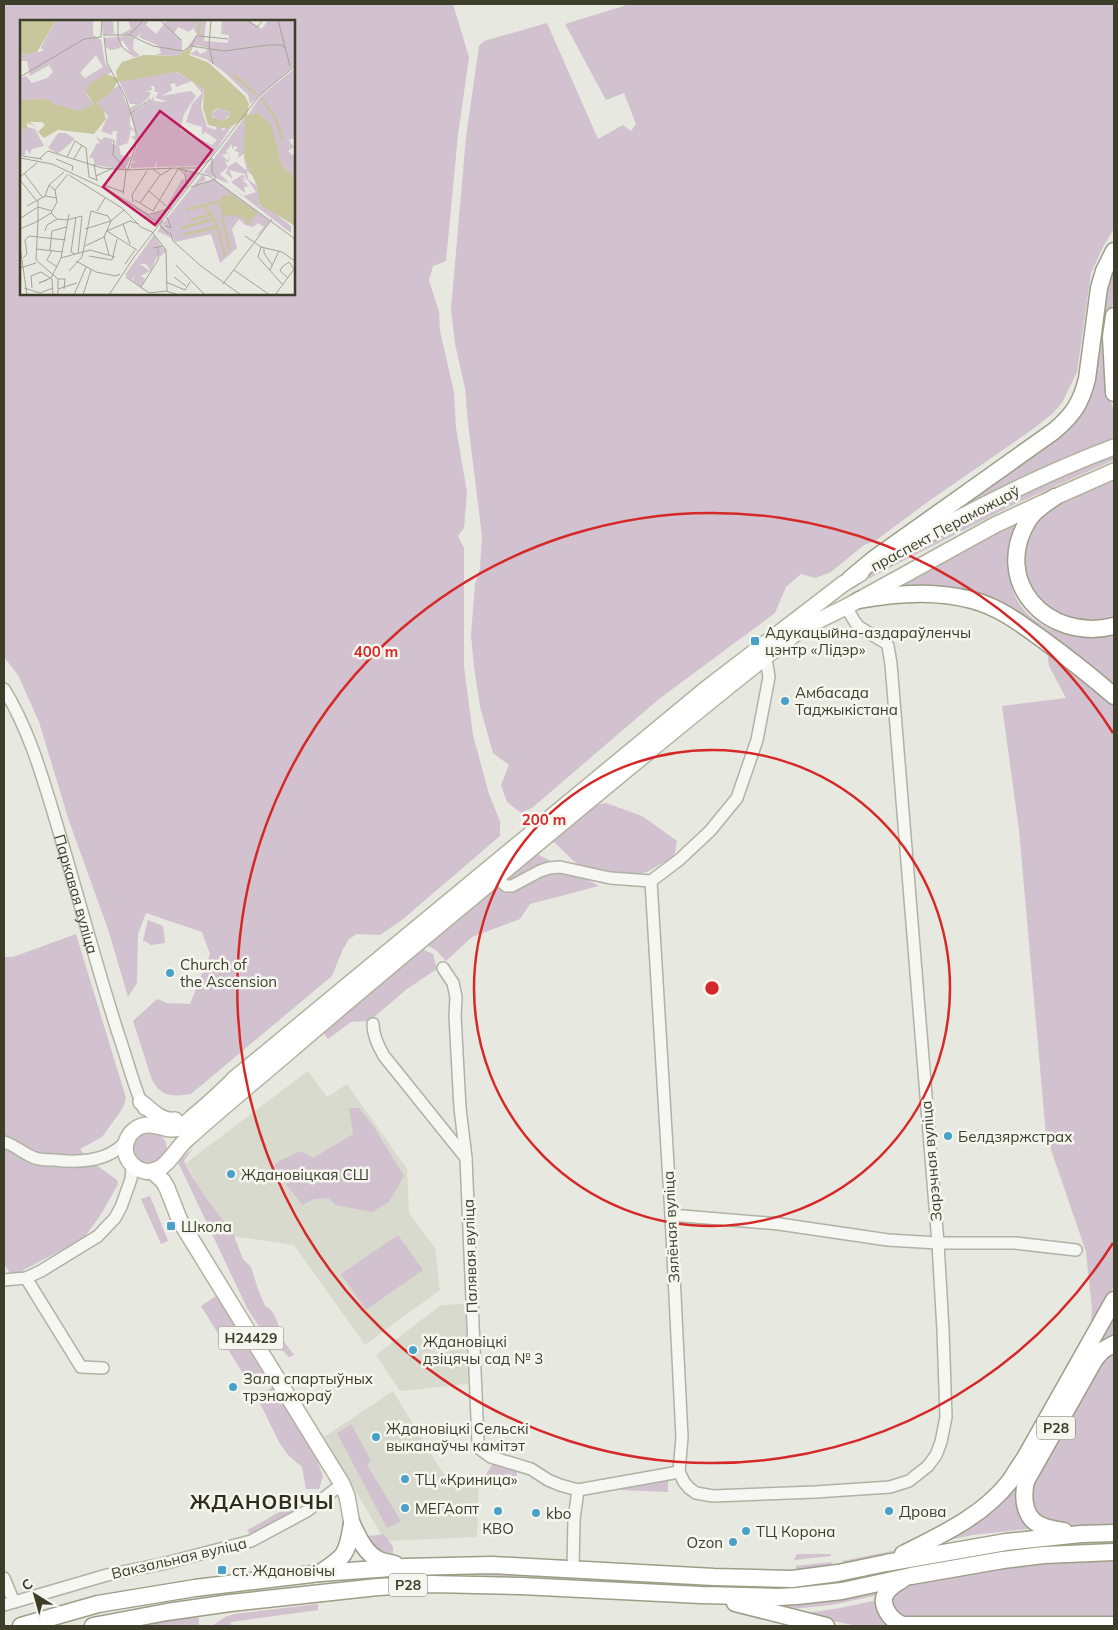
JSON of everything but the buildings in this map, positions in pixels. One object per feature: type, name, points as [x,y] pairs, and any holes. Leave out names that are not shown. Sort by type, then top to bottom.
[{"type":"highway","points":[[847,582],[874,558],[1054,431],[1076,409],[1084,394],[1088,379],[1099,288],[1104,271],[1114,251]]},
{"type":"highway","points":[[1114,316],[1111,337],[1114,393]]},
{"type":"highway","points":[[1055,496],[1030,517],[1018,544],[1017,566],[1028,599],[1045,616],[1056,622],[1080,629],[1105,629],[1114,626]]},
{"type":"highway","points":[[852,604],[888,595],[924,594],[945,595],[972,600],[993,607],[1008,614],[1056,649],[1114,696]]},
{"type":"highway","name":"Р28","points":[[886,1562],[957,1526],[993,1498],[1010,1481],[1025,1458],[1114,1300]]},
{"type":"highway","name":"Р28","points":[[1078,1534],[1043,1527],[1034,1520],[1026,1510],[1024,1494],[1026,1481],[1095,1359],[1103,1350],[1114,1344]]},
{"type":"highway","name":"Н24429","points":[[352,1524],[359,1540],[372,1555],[379,1560],[405,1567]]},
{"type":"highway","name":"Н24429","points":[[320,1574],[342,1558],[347,1550],[352,1524]]},
{"type":"highway","name":"Р28","points":[[21,1626],[98,1604],[195,1588],[320,1574],[405,1567],[492,1565],[714,1577],[792,1579],[838,1573],[886,1562],[1006,1542],[1078,1534],[1114,1533]]},
{"type":"highway","name":"Р28","points":[[93,1626],[176,1611],[378,1587],[431,1584],[521,1586],[701,1595],[779,1597],[818,1595],[1003,1560],[1044,1555],[1114,1552]]},
{"type":"highway","name":"Р28","points":[[911,1576],[887,1590],[885,1596],[887,1610],[891,1618],[903,1624],[1114,1625]]},
{"type":"highway","name":"Р28","points":[[701,1595],[826,1626]]},
{"type":"main road","name":"праспект Пераможцаў","points":[[240,1074],[698,695],[847,582],[946,524],[992,500],[1114,446]]},
{"type":"main road","points":[[132,1163],[160,1168],[185,1141],[313,1031],[685,721],[805,627],[852,604],[995,525],[1055,496],[1114,471]]},
{"type":"main road","points":[[847,582],[847,593],[852,604]]},
{"type":"main road","points":[[141,1102],[164,1119],[176,1120],[189,1114],[240,1074]]},
{"type":"main road","points":[[137,1128],[145,1125],[167,1129],[179,1128],[209,1104],[240,1074]]},
{"type":"main road","name":"Н24429","points":[[160,1127],[170,1139],[172,1145],[168,1160],[167,1188]]},
{"type":"main road","name":"Н24429","points":[[137,1128],[132,1133],[132,1163],[163,1181],[180,1222],[342,1484],[347,1496],[352,1524]]},
{"type":"street","name":"Зарэчная вуліца","points":[[679,1472],[684,1482],[696,1493],[713,1496],[890,1488],[909,1481],[928,1466],[942,1442],[946,1417],[938,1243],[891,664],[886,643],[855,622],[852,604]]},
{"type":"street","points":[[496,878],[506,886],[512,886],[540,871],[560,867],[610,878],[651,881],[672,866],[710,831],[737,798],[750,764],[769,677],[767,665],[763,659]]},
{"type":"street","name":"Паркавая вуліца","points":[[4,689],[28,736],[39,767],[79,896],[110,1009],[141,1102],[148,1115],[160,1127]]},
{"type":"street","name":"Зялёная вуліца","points":[[651,881],[682,1437],[679,1472]]},
{"type":"street","name":"Палявая вуліца","points":[[443,968],[453,983],[456,997],[455,1016],[460,1108],[466,1158],[478,1442],[480,1449],[491,1457],[531,1469],[554,1482],[578,1490]]},
{"type":"street","points":[[373,1024],[373,1033],[378,1047],[384,1056],[466,1158]]},
{"type":"street","name":"Паркавая вуліца","points":[[137,1128],[140,1122],[141,1102]]},
{"type":"street","points":[[4,1142],[36,1158],[83,1162],[132,1163],[121,1207],[98,1236],[47,1268],[26,1278],[4,1280]]},
{"type":"street","points":[[671,1215],[780,1224],[888,1240],[938,1243],[1015,1243],[1076,1250]]},
{"type":"street","points":[[26,1278],[81,1367],[103,1368]]},
{"type":"street","points":[[572,1569],[574,1519],[578,1490],[679,1472]]},
{"type":"street","name":"Вакзальная вуліца","points":[[9,1604],[107,1575],[162,1564],[251,1541],[307,1511],[342,1484]]},
{"type":"street","points":[[4,1578],[9,1604]]},
{"type":"shaded area","points":[[4,4],[453,4],[469,57],[458,135],[446,261],[433,266],[429,280],[439,312],[440,331],[454,392],[456,428],[467,492],[464,528],[458,536],[464,548],[464,667],[473,735],[489,794],[500,821],[500,836],[402,920],[380,935],[357,934],[349,939],[332,976],[191,1094],[174,1095],[164,1093],[152,1080],[133,1021],[157,999],[167,1003],[190,1004],[210,954],[202,932],[146,913],[138,934],[137,983],[128,997],[108,929],[69,821],[39,722],[18,675],[4,657]]},
{"type":"shaded area","points":[[630,4],[1114,4],[1114,229],[1091,273],[1077,372],[1062,403],[1052,414],[875,541],[864,545],[831,572],[815,578],[801,574],[786,587],[775,613],[659,699],[532,808],[521,813],[507,802],[501,785],[509,765],[493,753],[480,707],[471,635],[475,584],[480,569],[482,536],[465,388],[455,344],[451,309],[466,137],[479,46],[484,41],[547,23],[598,139],[623,125],[631,131],[636,124],[624,93],[606,100],[565,24]]},
{"type":"shaded area","points":[[1114,259],[1114,300],[1108,319],[1110,398],[1114,412],[1114,440],[1074,454],[955,512],[1065,429],[1102,294]]},
{"type":"shaded area","points":[[1114,453],[1114,460],[1011,506],[850,588],[851,582],[1007,500]]},
{"type":"shaded area","points":[[1114,479],[1114,625],[1060,623],[1024,581],[1023,554],[1031,532],[1039,517],[1054,506]]},
{"type":"shaded area","points":[[1019,521],[1010,563],[1010,577],[1014,594],[1034,620],[1048,628],[1064,634],[1081,637],[1114,633],[1114,689],[1006,609],[887,592]]},
{"type":"shaded area","points":[[1047,650],[1114,703],[1114,1286],[1091,1326],[1092,1309],[1086,1252],[1046,1135],[1019,830],[1002,706],[1066,698],[1049,666]]},
{"type":"shaded area","points":[[606,803],[642,816],[677,841],[674,857],[647,872],[616,878],[580,867],[553,841],[597,805]]},
{"type":"shaded area","points":[[537,854],[599,886],[530,904],[520,919],[472,937],[446,961],[437,951],[427,945]]},
{"type":"shaded area","points":[[148,920],[163,926],[165,943],[151,945],[143,940]]},
{"type":"shaded area","points":[[76,934],[126,1098],[123,1108],[102,1137],[80,1149],[88,1159],[117,1180],[118,1184],[100,1216],[83,1239],[12,1276],[4,1264],[4,957],[13,957]]},
{"type":"shaded area","points":[[422,949],[433,954],[437,969],[407,989],[373,1018],[366,1021],[351,1022],[328,1039],[320,1029]]},
{"type":"shaded area","points":[[308,1071],[327,1097],[347,1084],[407,1169],[409,1213],[435,1248],[440,1290],[365,1345],[294,1245],[224,1235],[186,1163]]},
{"type":"shaded area","points":[[349,1108],[359,1108],[374,1127],[404,1176],[389,1202],[372,1212],[336,1205],[328,1198],[314,1199],[302,1205],[273,1167],[279,1161],[301,1151],[313,1158],[353,1134]]},
{"type":"shaded area","points":[[144,1130],[159,1133],[166,1142],[167,1152],[157,1165],[137,1164],[130,1145]]},
{"type":"shaded area","points":[[193,1148],[184,1161],[208,1201],[233,1233],[243,1259],[251,1267],[265,1306],[272,1311],[282,1338],[294,1355],[289,1357],[283,1351],[274,1349],[247,1308],[178,1162]]},
{"type":"shaded area","points":[[150,1196],[168,1241],[161,1244],[141,1199]]},
{"type":"shaded area","points":[[398,1235],[423,1270],[366,1310],[341,1274]]},
{"type":"shaded area","points":[[216,1296],[266,1374],[256,1384],[247,1380],[201,1306]]},
{"type":"shaded area","points":[[466,1304],[468,1384],[400,1391],[376,1355],[441,1305]]},
{"type":"shaded area","points":[[1114,1305],[1114,1335],[1100,1343],[1017,1486],[1018,1505],[1023,1514],[1036,1528],[973,1535],[944,1541],[992,1504]]},
{"type":"shaded area","points":[[1114,1345],[1114,1524],[1064,1526],[1038,1518],[1028,1496],[1028,1488],[1095,1359]]},
{"type":"shaded area","points":[[274,1386],[314,1452],[323,1476],[319,1489],[306,1489],[302,1467],[288,1455],[279,1442],[257,1397]]},
{"type":"shaded area","points":[[393,1391],[444,1475],[479,1476],[477,1537],[385,1541],[324,1437]]},
{"type":"shaded area","points":[[351,1424],[371,1460],[367,1465],[401,1521],[387,1528],[337,1433]]},
{"type":"shaded area","points":[[494,1462],[517,1470],[516,1487],[485,1486],[485,1476]]},
{"type":"shaded area","points":[[668,1478],[668,1492],[620,1490],[623,1487]]},
{"type":"shaded area","points":[[295,1503],[299,1508],[251,1535],[247,1530],[253,1527]]},
{"type":"shaded area","points":[[384,1534],[393,1547],[393,1556],[385,1557],[363,1537]]},
{"type":"shaded area","points":[[1114,1540],[1114,1543],[1044,1547],[948,1559],[862,1579],[822,1586],[788,1589],[664,1585],[539,1577],[397,1573],[540,1572],[747,1585],[1004,1547]]},
{"type":"shaded area","points":[[902,1549],[904,1551],[844,1564],[842,1561]]},
{"type":"shaded area","points":[[797,1554],[831,1554],[831,1556],[794,1560]]},
{"type":"shaded area","points":[[1114,1558],[1114,1620],[900,1618],[888,1597],[900,1585],[998,1567]]},
{"type":"shaded area","points":[[832,1562],[831,1567],[798,1571],[795,1566]]},
{"type":"shaded area","points":[[881,1592],[879,1595],[831,1605],[782,1610],[782,1607],[840,1600]]},
{"type":"shaded area","points":[[878,1600],[892,1626],[857,1626],[801,1614],[840,1608]]},
{"type":"shaded area","points":[[318,1604],[318,1610],[231,1622],[231,1625],[212,1626],[225,1617],[234,1614]]},
{"type":"shaded area","points":[[194,1616],[199,1618],[199,1626],[137,1626]]},
{"type":"place","name":"Адукацыйна-аздараўленчы цэнтр «Лідэр»","points":[[755,641]]},
{"type":"place","name":"Амбасада Таджыкістана","points":[[785,701]]},
{"type":"place","name":"Church of the Ascension","points":[[170,973]]},
{"type":"place","name":"Белдзяржстрах","points":[[948,1136]]},
{"type":"place","name":"Ждановіцкая СШ","points":[[231,1174]]},
{"type":"place","name":"Школа","points":[[171,1226]]},
{"type":"place","name":"Ждановіцкі дзіцячы сад № 3","points":[[413,1350]]},
{"type":"place","name":"Зала спартыўных трэнажораў","points":[[233,1387]]},
{"type":"place","name":"Ждановіцкі Сельскі выканаўчы камітэт","points":[[376,1437]]},
{"type":"place","name":"ТЦ «Криница»","points":[[405,1479]]},
{"type":"place","name":"МЕГАопт","points":[[405,1508]]},
{"type":"place","name":"КВО","points":[[498,1511]]},
{"type":"place","name":"Дрова","points":[[889,1511]]},
{"type":"place","name":"kbo","points":[[536,1513]]},
{"type":"place","name":"ТЦ Корона","points":[[746,1531]]},
{"type":"place","name":"Ozon","points":[[733,1542]]},
{"type":"place","name":"ст. Ждановічы","points":[[222,1570]]},
{"type":"district","name":"ЖДАНОВІЧЫ","points":[[262,1501]]}]
